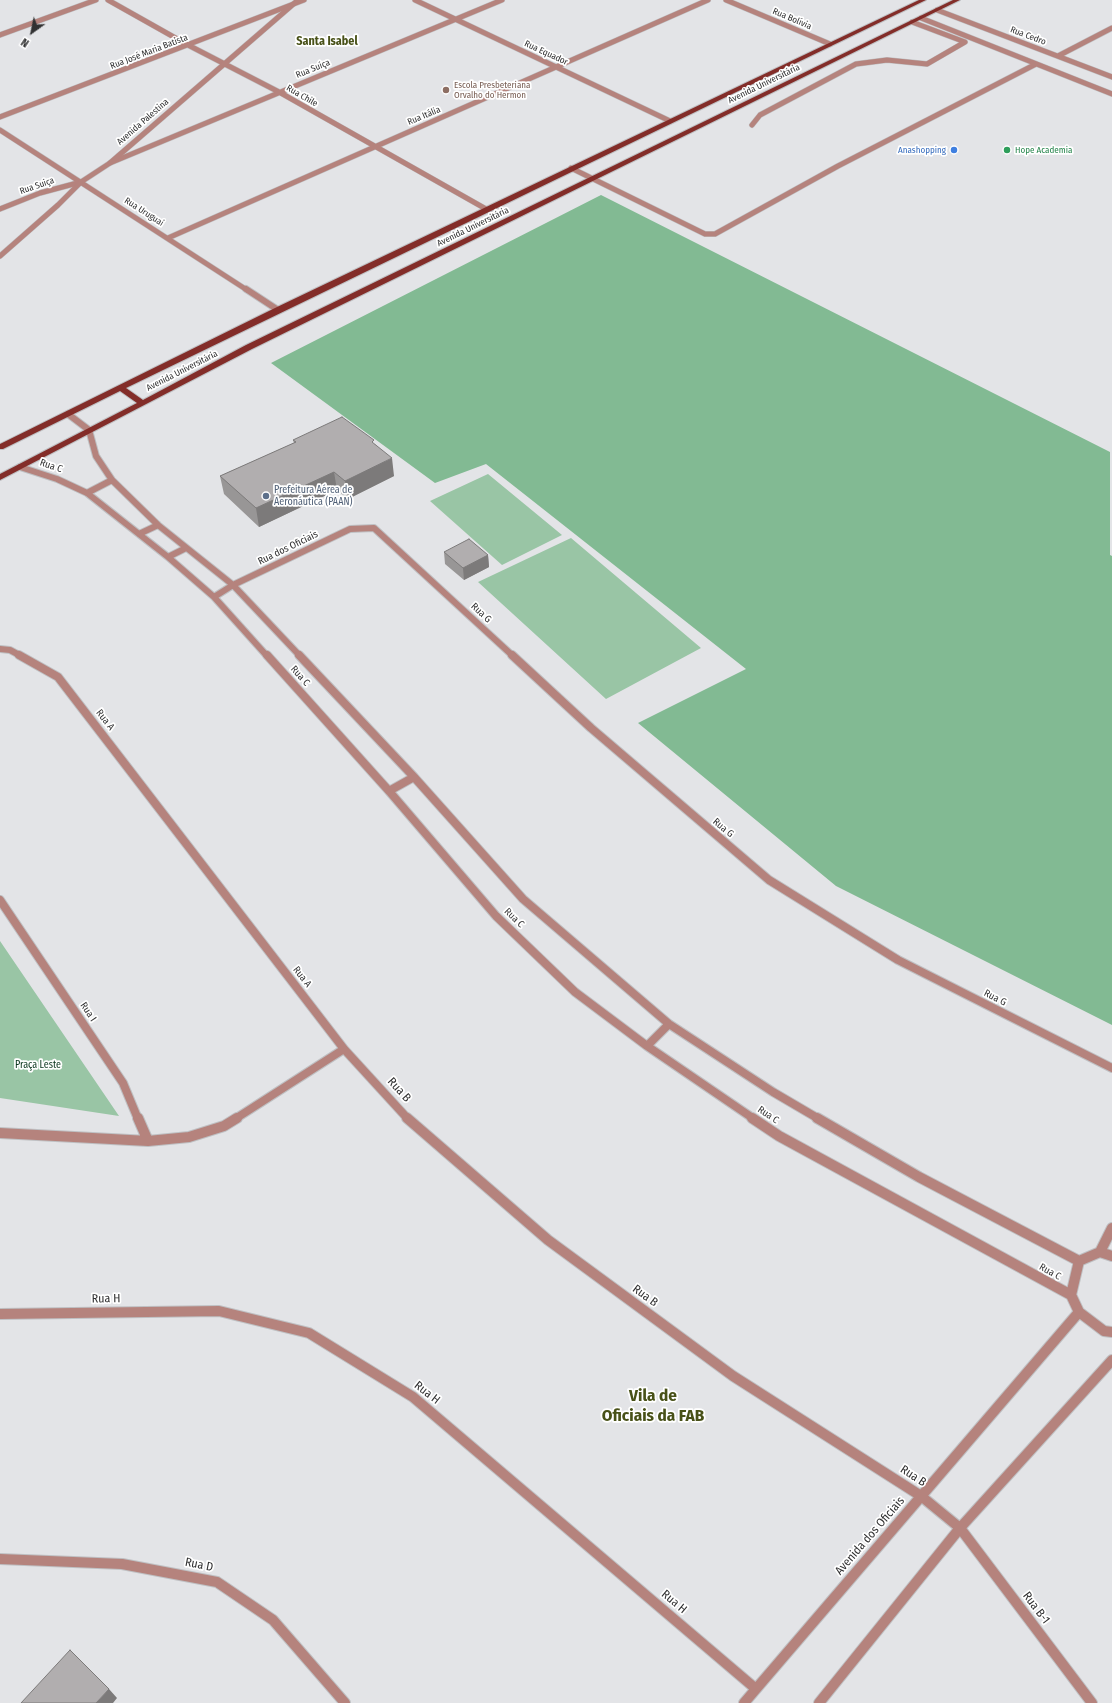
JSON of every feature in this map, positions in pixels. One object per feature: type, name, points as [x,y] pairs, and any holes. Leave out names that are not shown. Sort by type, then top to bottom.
[{"type":"main road","name":"Avenida Universitária","points":[[0,477],[141,402],[249,347],[591,179],[906,16],[922,0]]},
{"type":"main road","name":"Avenida Universitária","points":[[0,447],[486,209],[830,44],[906,16],[921,18],[957,0]]},
{"type":"main road","points":[[120,388],[141,402]]},
{"type":"street","points":[[0,35],[96,0]]},
{"type":"street","name":"Rua Chile","points":[[108,0],[188,45],[279,92],[486,209]]},
{"type":"street","name":"Avenida Palestina","points":[[0,256],[58,205],[81,182],[110,163],[298,0]]},
{"type":"street","name":"Rua José Maria Batista","points":[[0,117],[304,0]]},
{"type":"street","name":"Rua Equador","points":[[415,0],[670,121]]},
{"type":"street","name":"Rua Suíça","points":[[110,163],[502,0]]},
{"type":"street","name":"Rua Itália","points":[[168,238],[708,0]]},
{"type":"street","name":"Rua Bolívia","points":[[726,0],[830,44]]},
{"type":"street","name":"Rua Cedro","points":[[937,10],[1112,77]]},
{"type":"street","points":[[906,16],[965,42]]},
{"type":"street","points":[[921,18],[1112,94]]},
{"type":"street","points":[[1058,56],[1112,28]]},
{"type":"street","points":[[752,125],[760,115],[856,64],[869,61],[887,60],[926,64],[973,38]]},
{"type":"street","points":[[571,168],[705,234],[715,234],[838,166],[1036,64]]},
{"type":"street","name":"Rua Uruguai","points":[[0,130],[278,310]]},
{"type":"street","name":"Rua Suiça","points":[[0,209],[40,193],[81,182]]},
{"type":"street","points":[[68,414],[89,430]]},
{"type":"street","name":"Rua C","points":[[89,430],[96,456],[112,480],[158,525],[233,585],[414,777],[523,899],[669,1024],[773,1092],[913,1174],[1079,1261]]},
{"type":"street","name":"Rua C","points":[[20,467],[57,479],[87,493],[168,557],[214,597],[389,790],[496,916],[575,992],[647,1046],[779,1136],[1071,1296]]},
{"type":"street","points":[[87,493],[112,480]]},
{"type":"street","points":[[139,534],[158,525]]},
{"type":"street","name":"Rua dos Oficiais","points":[[214,597],[233,585],[350,529],[374,528]]},
{"type":"street","name":"Rua G","points":[[374,528],[591,728],[769,880],[898,960],[1112,1068]]},
{"type":"street","points":[[168,557],[186,548]]},
{"type":"street","name":"Rua A","points":[[0,649],[10,650],[58,677],[344,1049]]},
{"type":"street","points":[[389,790],[414,777]]},
{"type":"street","name":"Rua I","points":[[0,900],[123,1083],[148,1141]]},
{"type":"street","points":[[647,1046],[669,1024]]},
{"type":"street","points":[[0,1133],[148,1141],[189,1137],[224,1126],[344,1049]]},
{"type":"street","name":"Rua B","points":[[344,1049],[414,1126],[548,1240],[733,1376],[921,1496],[960,1528]]},
{"type":"street","points":[[1112,1228],[1100,1252],[1079,1261],[1071,1296],[1078,1312],[1104,1332],[1112,1332]]},
{"type":"street","points":[[1100,1252],[1112,1256]]},
{"type":"street","name":"Rua H","points":[[0,1314],[219,1311],[309,1333],[413,1397],[756,1689]]},
{"type":"street","name":"Avenida dos Oficiais","points":[[744,1703],[1078,1312]]},
{"type":"street","points":[[820,1703],[960,1528],[1112,1360]]},
{"type":"street","name":"Rua B-1","points":[[960,1528],[1092,1703]]},
{"type":"street","name":"Rua D","points":[[0,1559],[122,1564],[217,1582],[273,1620],[345,1703]]},
{"type":"green space","points":[[601,195],[1110,452],[1110,555],[1112,556],[1112,1025],[836,886],[638,723],[746,669],[486,464],[435,483],[271,363]]},
{"type":"green space","points":[[488,474],[562,535],[502,565],[430,501]]},
{"type":"green space","points":[[571,538],[701,648],[606,699],[478,582]]},
{"type":"green space","name":"Praça Leste","points":[[0,941],[119,1116],[0,1098]]},
{"type":"building","points":[[342,417],[374,440],[372,442],[392,458],[345,481],[334,472],[256,508],[220,476],[296,442],[293,440]]},
{"type":"building","points":[[469,539],[488,555],[463,568],[444,552]]},
{"type":"building","points":[[70,1650],[109,1689],[96,1703],[21,1703]]},
{"type":"place","name":"Escola Presbeteriana Orvalho do Hermon","points":[[446,90]]},
{"type":"place","name":"Anashopping","points":[[954,150]]},
{"type":"place","name":"Hope Academia","points":[[1007,150]]},
{"type":"place","name":"Prefeitura Aérea de Aeronáutica (PAAN)","points":[[266,496]]},
{"type":"district","name":"Santa Isabel","points":[[327,42]]},
{"type":"district","name":"Vila de Oficiais da FAB","points":[[653,1406]]}]
